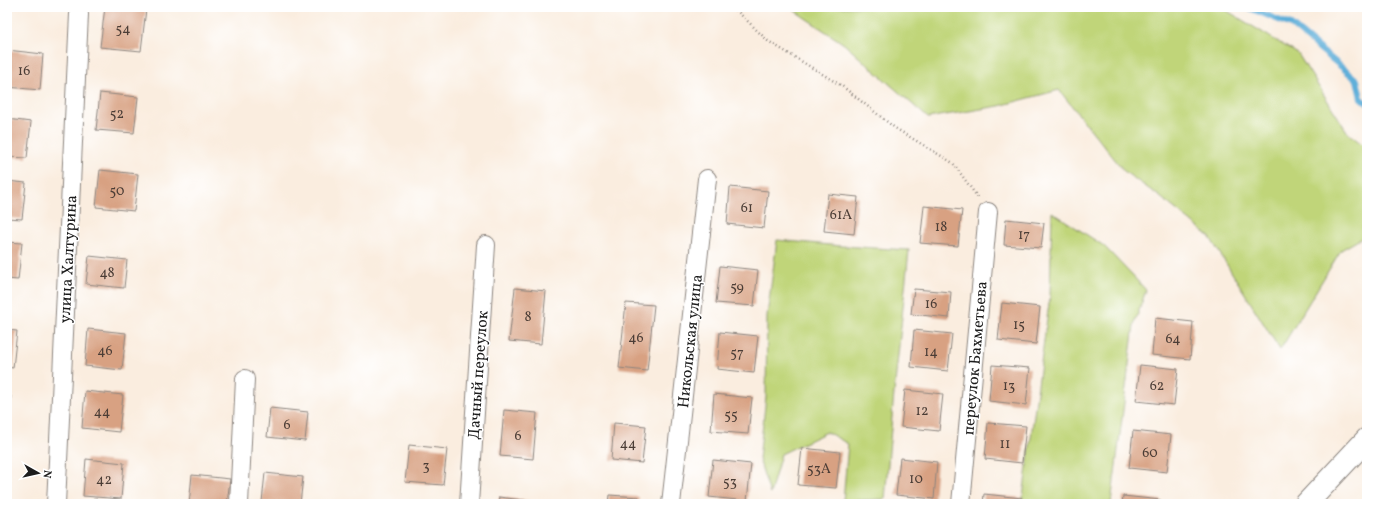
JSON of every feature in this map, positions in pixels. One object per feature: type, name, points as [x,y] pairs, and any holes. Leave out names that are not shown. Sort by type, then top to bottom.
[{"type":"street","name":"улица Халтурина","points":[[56,504],[79,14]]},
{"type":"street","name":"Никольская улица","points":[[671,504],[707,179]]},
{"type":"street","name":"переулок Бахметьева","points":[[961,504],[988,212]]},
{"type":"street","name":"Дачный переулок","points":[[469,504],[486,245]]},
{"type":"street","points":[[239,504],[245,379]]},
{"type":"street","points":[[1306,504],[1367,438]]},
{"type":"path","points":[[733,7],[768,41],[842,86],[895,128],[953,163],[988,212]]},
{"type":"green space","points":[[789,7],[1221,7],[1298,54],[1348,133],[1367,148],[1367,235],[1341,250],[1280,350],[1209,236],[1159,196],[1125,172],[1059,90],[999,106],[928,118],[844,44]]},
{"type":"green space","points":[[1052,212],[1104,246],[1146,290],[1134,325],[1111,504],[1022,504],[1050,296]]},
{"type":"green space","points":[[777,240],[909,250],[894,393],[885,499],[843,501],[848,444],[827,432],[781,454],[770,494],[759,459],[766,397],[767,316]]},
{"type":"building","points":[[105,7],[130,7],[146,9],[141,51],[100,47]]},
{"type":"building","points":[[7,50],[43,54],[40,90],[7,87]]},
{"type":"building","points":[[100,93],[138,97],[134,133],[96,130]]},
{"type":"building","points":[[7,119],[31,122],[27,158],[7,157]]},
{"type":"building","points":[[100,170],[138,174],[134,211],[96,207]]},
{"type":"building","points":[[7,181],[26,183],[22,219],[7,218]]},
{"type":"building","points":[[730,187],[768,191],[764,228],[727,224]]},
{"type":"building","points":[[828,194],[858,197],[854,234],[824,231]]},
{"type":"building","points":[[924,206],[962,210],[958,246],[920,243]]},
{"type":"building","points":[[1006,219],[1044,223],[1041,248],[1004,245]]},
{"type":"building","points":[[7,242],[22,243],[18,280],[7,279]]},
{"type":"building","points":[[89,256],[127,260],[124,288],[86,284]]},
{"type":"building","points":[[720,266],[758,270],[754,306],[716,303]]},
{"type":"building","points":[[515,288],[546,291],[541,344],[509,341]]},
{"type":"building","points":[[914,289],[951,292],[949,318],[911,314]]},
{"type":"building","points":[[626,303],[654,305],[647,371],[619,368]]},
{"type":"building","points":[[1002,303],[1040,307],[1036,344],[998,340]]},
{"type":"building","points":[[1155,318],[1193,322],[1190,359],[1152,355]]},
{"type":"building","points":[[88,329],[126,333],[122,370],[85,366]]},
{"type":"building","points":[[7,330],[17,331],[13,368],[7,367]]},
{"type":"building","points":[[914,330],[952,334],[948,371],[911,367]]},
{"type":"building","points":[[720,332],[758,336],[754,373],[717,369]]},
{"type":"building","points":[[992,365],[1030,368],[1026,405],[989,401]]},
{"type":"building","points":[[1140,365],[1178,369],[1174,405],[1136,401]]},
{"type":"building","points":[[905,390],[943,394],[939,431],[901,427]]},
{"type":"building","points":[[85,391],[123,395],[119,432],[82,428]]},
{"type":"building","points":[[714,394],[752,398],[748,434],[711,431]]},
{"type":"building","points":[[7,396],[11,396],[8,425],[7,424]]},
{"type":"building","points":[[270,408],[308,412],[305,441],[267,437]]},
{"type":"building","points":[[504,410],[537,413],[533,459],[500,456]]},
{"type":"building","points":[[614,423],[646,426],[642,463],[611,460]]},
{"type":"building","points":[[988,423],[1026,426],[1022,463],[985,459]]},
{"type":"building","points":[[1133,431],[1171,435],[1167,472],[1129,468]]},
{"type":"building","points":[[409,445],[447,449],[443,485],[405,482]]},
{"type":"building","points":[[802,448],[840,452],[836,488],[798,485]]},
{"type":"building","points":[[900,458],[937,462],[934,499],[896,495]]},
{"type":"building","points":[[86,459],[124,463],[121,499],[83,496]]},
{"type":"building","points":[[713,460],[751,464],[747,501],[709,497]]},
{"type":"building","points":[[265,473],[303,477],[300,504],[262,502]]},
{"type":"building","points":[[192,475],[230,479],[227,504],[189,504]]},
{"type":"building","points":[[984,494],[1022,498],[1022,504],[983,504]]},
{"type":"building","points":[[609,495],[639,497],[639,504],[608,504]]},
{"type":"building","points":[[1123,496],[1161,500],[1160,504],[1122,504]]},
{"type":"building","points":[[499,497],[530,501],[530,504],[498,504]]},
{"type":"building","points":[[1367,497],[1367,504],[1361,504]]},
{"type":"waterway","points":[[1247,7],[1291,25],[1357,80],[1361,98],[1367,103]]}]
